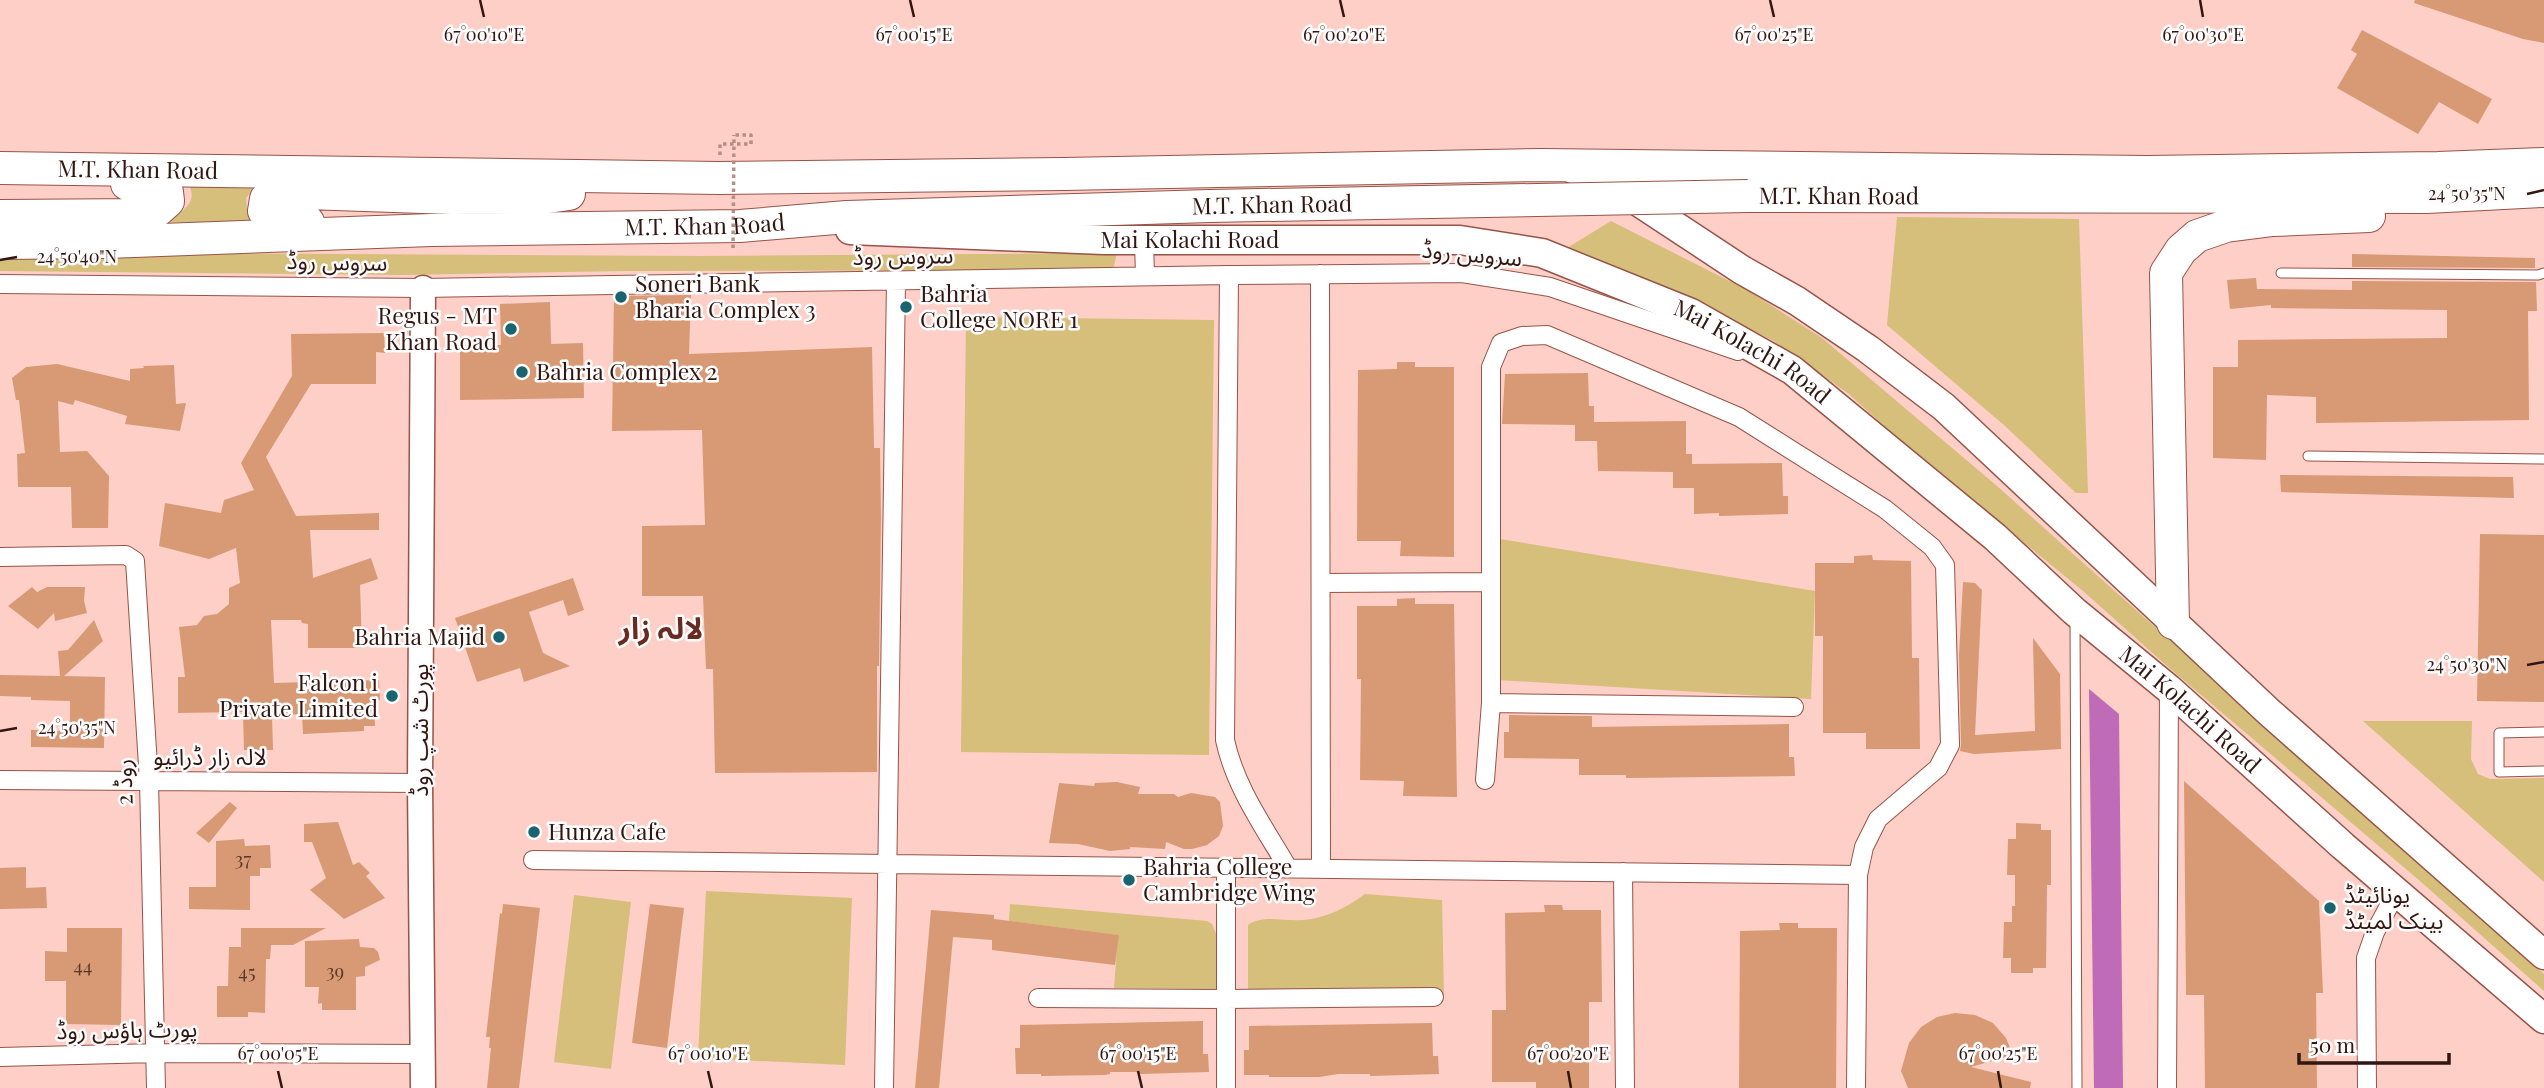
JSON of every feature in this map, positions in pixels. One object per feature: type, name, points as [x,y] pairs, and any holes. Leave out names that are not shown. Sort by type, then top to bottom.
[{"type":"highway","name":"M.T. Khan Road","points":[[0,243],[107,242],[431,230],[736,237],[847,217],[2149,184],[2500,166],[2538,158]]},
{"type":"highway","name":"M.T. Khan Road","points":[[0,168],[694,177],[1064,174],[1542,164],[2010,170],[2149,184],[2427,197],[2544,191]]},
{"type":"highway","points":[[431,230],[272,219],[264,211],[266,199],[277,192],[452,198],[548,197],[694,177]]},
{"type":"highway","points":[[0,180],[158,184],[167,192],[168,201],[158,211],[142,215],[0,216]]},
{"type":"highway","points":[[2172,623],[2166,273],[2181,250],[2197,236],[2226,226],[2273,220],[2364,218],[2427,197]]},
{"type":"main road","points":[[1542,164],[1601,177],[1742,270],[1797,301],[1868,349],[1944,407],[2269,712],[2544,955]]},
{"type":"main road","name":"Mai Kolachi Road","points":[[736,237],[1144,241],[1460,240],[1542,253],[1691,313],[1792,370],[1995,537],[2074,611],[2169,689],[2343,846],[2544,1019]]},
{"type":"street","points":[[1144,241],[1145,276]]},
{"type":"street","points":[[1320,274],[1321,869]]},
{"type":"street","name":"سروس روڈ","points":[[0,284],[422,288],[1145,276],[1462,274],[1550,287],[1792,370]]},
{"type":"street","points":[[1229,275],[1225,740],[1230,764],[1287,869]]},
{"type":"street","points":[[884,1088],[896,281]]},
{"type":"street","name":"پورٹ شپ روڈ","points":[[422,288],[419,783],[423,1088]]},
{"type":"street","points":[[1485,780],[1491,703],[1490,368],[1501,343],[1522,336],[1547,335],[1739,417],[1894,517],[1932,547],[1945,565],[1950,745],[1938,768],[1878,819],[1864,846],[1858,875],[1856,1088]]},
{"type":"street","name":"روڈ 2","points":[[0,557],[126,555],[135,561],[149,781],[156,1088]]},
{"type":"street","points":[[1321,583],[1491,582]]},
{"type":"street","points":[[2167,1088],[2169,689]]},
{"type":"street","points":[[1491,703],[1794,707]]},
{"type":"street","name":"لالہ زار ڈرائیو","points":[[0,780],[419,783]]},
{"type":"street","points":[[533,860],[1858,875]]},
{"type":"street","points":[[1226,868],[1226,1088]]},
{"type":"street","points":[[1623,872],[1625,1088]]},
{"type":"street","points":[[2367,1088],[2366,958],[2375,932],[2397,891]]},
{"type":"street","points":[[1038,998],[1434,997]]},
{"type":"street","name":"پورٹ ہاؤس روڈ","points":[[0,1057],[156,1053],[423,1054]]},
{"type":"lane","points":[[2281,273],[2544,274]]},
{"type":"lane","points":[[2308,456],[2544,459]]},
{"type":"lane","points":[[2074,611],[2077,1088]]},
{"type":"lane","points":[[2544,732],[2499,733],[2499,772],[2544,771]]},
{"type":"path","points":[[720,144],[751,144],[751,135],[734,135],[736,237]]},
{"type":"shaded area","points":[[186,179],[255,187],[246,198],[247,208],[256,223],[167,222],[189,204],[192,193]]},
{"type":"shaded area","points":[[1897,217],[2079,219],[2088,493],[2076,493],[2005,426],[1887,325]]},
{"type":"shaded area","points":[[1611,221],[1747,290],[1822,338],[1997,486],[2544,974],[2544,991],[2083,591],[1907,447],[1849,394],[1772,340],[1676,293],[1567,248]]},
{"type":"shaded area","points":[[1117,253],[1113,270],[626,271],[401,275],[0,271],[0,254],[700,256]]},
{"type":"shaded area","points":[[966,317],[1214,320],[1209,755],[961,752]]},
{"type":"shaded area","points":[[1500,539],[1815,591],[1811,699],[1498,680]]},
{"type":"shaded area","points":[[2089,689],[2119,714],[2123,1088],[2094,1088]]},
{"type":"shaded area","points":[[2363,721],[2472,721],[2471,759],[2478,774],[2490,779],[2544,778],[2544,882]]},
{"type":"shaded area","points":[[706,891],[852,898],[845,1065],[698,1058]]},
{"type":"shaded area","points":[[1365,894],[1442,900],[1444,996],[1251,994],[1248,988],[1248,925],[1267,919],[1312,919],[1328,915]]},
{"type":"shaded area","points":[[574,895],[631,902],[611,1069],[554,1062]]},
{"type":"shaded area","points":[[1010,904],[1207,921],[1212,924],[1217,936],[1219,989],[1114,988],[1118,935],[1009,921]]},
{"type":"building","points":[[2415,0],[2544,0],[2544,43],[2523,39],[2414,3]]},
{"type":"building","points":[[2362,30],[2492,99],[2478,124],[2439,102],[2418,134],[2337,88],[2357,54],[2351,50]]},
{"type":"building","points":[[2352,254],[2535,258],[2535,268],[2352,267]]},
{"type":"building","points":[[2256,278],[2257,289],[2352,290],[2352,281],[2536,282],[2537,311],[2528,311],[2529,420],[2316,423],[2316,397],[2267,395],[2266,460],[2213,458],[2213,367],[2238,367],[2238,340],[2447,338],[2447,310],[2271,308],[2271,305],[2230,309],[2227,280]]},
{"type":"building","points":[[691,295],[689,354],[872,347],[874,448],[880,448],[881,517],[877,772],[715,773],[713,669],[706,669],[703,596],[642,596],[642,526],[705,525],[702,430],[612,431],[614,296]]},
{"type":"building","name":"Bahria Complex 2","points":[[550,302],[551,344],[583,343],[584,398],[460,400],[460,346],[501,345],[500,304]]},
{"type":"building","points":[[384,333],[385,353],[376,352],[376,384],[311,384],[266,457],[296,516],[379,513],[379,530],[310,530],[313,578],[371,558],[378,579],[360,585],[362,648],[308,648],[308,624],[302,623],[301,620],[271,620],[274,683],[379,680],[380,700],[374,700],[375,726],[364,726],[364,731],[303,734],[302,714],[272,716],[273,750],[244,750],[243,712],[178,713],[178,677],[185,677],[179,627],[197,625],[204,616],[217,614],[229,604],[229,588],[240,583],[236,548],[209,559],[159,546],[165,503],[221,513],[224,500],[254,490],[241,463],[292,376],[291,334]]},
{"type":"building","points":[[1397,362],[1415,362],[1415,367],[1454,367],[1454,557],[1400,556],[1401,541],[1357,541],[1358,370],[1397,369]]},
{"type":"building","points":[[57,364],[130,381],[130,369],[174,365],[176,404],[186,403],[180,431],[125,424],[127,416],[75,400],[73,405],[58,401],[60,452],[87,451],[109,476],[108,528],[72,528],[71,487],[18,487],[17,454],[25,453],[19,400],[16,400],[12,378],[26,367]]},
{"type":"building","points":[[1588,373],[1589,406],[1594,406],[1594,422],[1686,421],[1686,454],[1692,454],[1692,464],[1782,463],[1783,496],[1788,496],[1788,514],[1694,514],[1694,488],[1673,488],[1673,472],[1598,471],[1597,441],[1575,441],[1575,425],[1502,424],[1505,374]]},
{"type":"building","points":[[2280,475],[2513,477],[2514,498],[2281,492]]},
{"type":"building","points":[[2480,534],[2544,535],[2544,702],[2477,701]]},
{"type":"building","points":[[1872,555],[1873,560],[1911,561],[1912,658],[1919,658],[1920,749],[1866,749],[1866,733],[1823,733],[1823,636],[1815,636],[1815,563],[1854,563],[1854,556]]},
{"type":"building","name":"Bahria Majid","points":[[573,578],[584,610],[568,616],[563,600],[529,612],[543,653],[570,666],[524,682],[520,668],[477,682],[455,618]]},
{"type":"building","points":[[1963,582],[1975,583],[1982,590],[1975,735],[2035,731],[2033,638],[2060,674],[2061,749],[1974,754],[1960,751],[1959,655]]},
{"type":"building","points":[[32,587],[37,592],[47,587],[85,587],[87,613],[55,621],[54,613],[38,629],[8,606]]},
{"type":"building","points":[[1415,598],[1415,604],[1454,604],[1457,797],[1403,796],[1404,781],[1360,780],[1361,679],[1357,679],[1357,606],[1397,606],[1397,599]]},
{"type":"building","points":[[94,620],[103,641],[64,676],[105,677],[104,748],[31,747],[31,730],[70,731],[70,701],[0,696],[0,675],[60,676],[58,651],[68,650]]},
{"type":"building","points":[[1509,715],[1592,716],[1592,727],[1789,724],[1789,757],[1794,757],[1795,776],[1626,778],[1626,775],[1579,775],[1579,759],[1504,758],[1504,732],[1509,732]]},
{"type":"building","points":[[2184,781],[2319,901],[2323,993],[2316,993],[2317,1088],[2205,1088],[2204,995],[2186,995]]},
{"type":"building","points":[[1117,782],[1140,787],[1138,794],[1174,794],[1178,797],[1191,793],[1215,797],[1220,802],[1223,826],[1219,836],[1207,845],[1192,849],[1166,842],[1165,849],[1130,847],[1110,851],[1078,844],[1049,843],[1059,783],[1094,786],[1095,783]]},
{"type":"building","points":[[230,802],[237,808],[209,843],[196,833]]},
{"type":"building","points":[[338,822],[353,865],[359,862],[370,873],[366,876],[385,898],[344,919],[310,890],[326,878],[312,842],[304,842],[304,824]]},
{"type":"building","points":[[2016,823],[2041,824],[2041,830],[2051,830],[2046,968],[2033,968],[2033,973],[2011,973],[2011,958],[2003,958],[2004,922],[2012,922],[2012,906],[2015,906],[2015,875],[2007,875],[2008,839],[2016,839]]},
{"type":"building","points":[[244,839],[245,846],[270,845],[271,868],[260,868],[260,876],[250,876],[250,910],[189,909],[189,887],[216,887],[216,841]]},
{"type":"building","points":[[26,867],[26,888],[46,887],[47,908],[0,909],[0,868]]},
{"type":"building","points":[[503,904],[540,908],[519,1088],[487,1088],[491,1048],[490,1037],[486,1037]]},
{"type":"building","points":[[650,904],[684,908],[667,1048],[632,1043]]},
{"type":"building","points":[[1544,905],[1562,905],[1563,910],[1601,910],[1602,1002],[1589,1002],[1589,1088],[1536,1088],[1536,1082],[1492,1082],[1492,1010],[1506,1010],[1505,913],[1545,912]]},
{"type":"building","points":[[931,910],[994,915],[994,919],[1119,935],[1115,965],[992,950],[992,940],[953,937],[939,1088],[915,1088]]},
{"type":"building","points":[[1779,923],[1798,923],[1798,928],[1837,928],[1836,1088],[1739,1088],[1740,931],[1780,930]]},
{"type":"building","points":[[67,928],[122,928],[121,1025],[66,1024],[66,981],[45,981],[45,951],[67,952]]},
{"type":"building","points":[[241,928],[326,928],[293,945],[271,945],[270,959],[266,959],[265,1013],[248,1012],[248,1017],[217,1017],[217,986],[228,986],[229,947],[241,947]]},
{"type":"building","points":[[359,939],[360,947],[374,948],[380,960],[365,967],[365,976],[356,977],[356,1010],[322,1010],[322,1003],[318,1004],[319,987],[305,987],[305,941]]},
{"type":"building","points":[[1955,1013],[1975,1015],[1993,1023],[2006,1038],[2013,1055],[1971,1067],[2031,1082],[2030,1088],[1908,1088],[1901,1071],[1909,1043],[1921,1027],[1937,1017]]},
{"type":"building","points":[[1203,1021],[1203,1054],[1208,1054],[1209,1072],[1110,1072],[1105,1075],[1041,1076],[1016,1074],[1015,1048],[1020,1048],[1020,1025]]},
{"type":"building","points":[[1432,1023],[1433,1056],[1438,1056],[1439,1074],[1338,1074],[1319,1077],[1244,1075],[1244,1050],[1249,1050],[1249,1026]]},
{"type":"place","name":"Soneri Bank Bharia Complex 3","points":[[621,297]]},
{"type":"place","name":"Bahria College NORE 1","points":[[906,307]]},
{"type":"place","name":"Regus - MT Khan Road","points":[[511,329]]},
{"type":"place","name":"Bahria Complex 2","points":[[522,372]]},
{"type":"place","name":"Bahria Majid","points":[[499,637]]},
{"type":"place","name":"Falcon i Private Limited","points":[[392,696]]},
{"type":"place","name":"Hunza Cafe","points":[[534,832]]},
{"type":"place","name":"Bahria College Cambridge Wing","points":[[1129,880]]},
{"type":"place","name":"یونائیٹڈ بینک لمیٹڈ","points":[[2330,908]]},
{"type":"district","name":"لالہ زار","points":[[661,629]]}]
